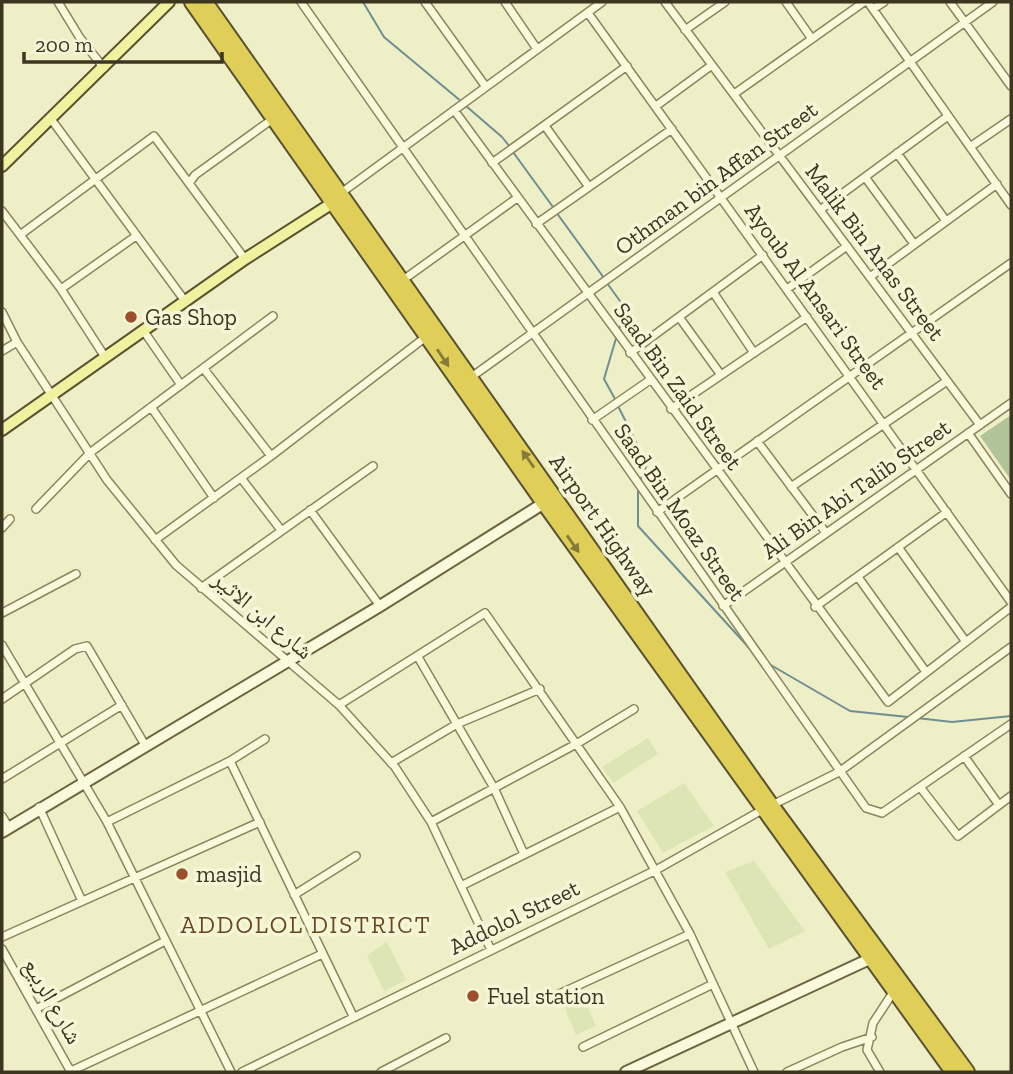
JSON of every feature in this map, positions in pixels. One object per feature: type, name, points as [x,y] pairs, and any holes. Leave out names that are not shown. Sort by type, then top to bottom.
[{"type":"highway","name":"Airport Highway","points":[[191,2],[274,118],[403,280],[544,503],[918,1013],[967,1072]]},
{"type":"highway","name":"Airport Highway","points":[[208,3],[428,336],[467,381],[767,807]]},
{"type":"highway","name":"Airport Highway","points":[[876,956],[894,991],[918,1013],[953,1072]]},
{"type":"main road","points":[[2,166],[169,2]]},
{"type":"main road","points":[[2,430],[245,259],[338,198]]},
{"type":"main road","points":[[4,825],[380,606],[544,503]]},
{"type":"main road","points":[[626,1072],[876,956]]},
{"type":"street","points":[[58,2],[80,38],[104,68]]},
{"type":"street","name":"Saad Bin Moaz Street","points":[[301,2],[463,237],[866,808],[882,813],[920,787]]},
{"type":"street","points":[[425,2],[486,87]]},
{"type":"street","points":[[505,2],[537,49]]},
{"type":"street","points":[[338,198],[602,2]]},
{"type":"street","name":"Malik Bin Anas Street","points":[[665,2],[980,425]]},
{"type":"street","points":[[685,30],[725,2]]},
{"type":"street","points":[[786,2],[812,39]]},
{"type":"street","points":[[734,94],[866,2],[1011,205]]},
{"type":"street","points":[[873,9],[884,2]]},
{"type":"street","points":[[950,2],[1008,74],[1011,86]]},
{"type":"street","name":"Othman bin Affan Street","points":[[467,381],[993,2]]},
{"type":"street","name":"Ayoub Al Ansari Street","points":[[588,13],[1011,602]]},
{"type":"street","points":[[656,106],[712,65]]},
{"type":"street","points":[[492,163],[627,66]]},
{"type":"street","name":"Saad Bin Zaid Street","points":[[454,110],[815,607],[888,702],[926,672]]},
{"type":"street","points":[[820,210],[948,116]]},
{"type":"street","points":[[190,182],[195,175],[274,118]]},
{"type":"street","points":[[51,119],[185,301]]},
{"type":"street","points":[[970,147],[1011,119]]},
{"type":"street","points":[[545,126],[589,187]]},
{"type":"street","points":[[536,224],[672,129]]},
{"type":"street","points":[[20,235],[154,135],[245,259]]},
{"type":"street","points":[[897,153],[946,221]]},
{"type":"street","points":[[865,177],[914,244]]},
{"type":"street","points":[[870,277],[997,184]]},
{"type":"street","points":[[403,280],[517,198]]},
{"type":"street","points":[[2,211],[61,289],[105,356]]},
{"type":"street","points":[[61,289],[136,236]]},
{"type":"street","points":[[787,289],[847,246]]},
{"type":"street","points":[[630,353],[763,255]]},
{"type":"street","points":[[657,512],[1011,264]]},
{"type":"street","points":[[713,292],[754,353]]},
{"type":"street","name":"شارع ابن الاثير","points":[[2,312],[17,342],[54,394],[107,480],[155,540],[201,588],[339,705],[391,763],[431,822],[491,950]]},
{"type":"street","points":[[36,509],[91,452],[273,316]]},
{"type":"street","points":[[678,317],[721,375]]},
{"type":"street","points":[[671,409],[807,317]]},
{"type":"street","points":[[143,330],[181,385]]},
{"type":"street","points":[[155,540],[242,478],[428,336]]},
{"type":"street","points":[[2,351],[17,342]]},
{"type":"street","points":[[204,369],[271,456]]},
{"type":"street","points":[[592,420],[649,380]]},
{"type":"street","points":[[791,487],[947,381]]},
{"type":"street","name":"Ali Bin Abi Talib Street","points":[[723,606],[1011,403]]},
{"type":"street","points":[[151,408],[214,498]]},
{"type":"street","points":[[968,433],[1011,494]]},
{"type":"street","points":[[757,441],[826,533]]},
{"type":"street","points":[[201,588],[373,466]]},
{"type":"street","points":[[242,478],[281,530]]},
{"type":"street","points":[[310,510],[380,606]]},
{"type":"street","points":[[815,607],[947,512]]},
{"type":"street","points":[[2,528],[10,519]]},
{"type":"street","points":[[898,548],[966,642]]},
{"type":"street","points":[[2,613],[76,574]]},
{"type":"street","points":[[858,577],[926,672],[1011,607]]},
{"type":"street","points":[[339,705],[485,613],[620,807],[690,934],[754,1072]]},
{"type":"street","points":[[2,645],[107,822],[231,1072]]},
{"type":"street","points":[[2,699],[83,645],[91,649],[145,745]]},
{"type":"street","name":"Addolol Street","points":[[242,1072],[656,870],[767,807],[839,772],[1011,647]]},
{"type":"street","points":[[418,657],[494,788],[524,854]]},
{"type":"street","points":[[391,763],[457,724],[540,689]]},
{"type":"street","points":[[2,779],[122,705]]},
{"type":"street","points":[[431,822],[578,743],[634,709]]},
{"type":"street","points":[[1011,724],[920,787],[958,836],[1011,796]]},
{"type":"street","points":[[107,822],[230,761],[265,739]]},
{"type":"street","points":[[964,757],[999,804]]},
{"type":"street","points":[[230,761],[353,1016]]},
{"type":"street","points":[[39,807],[82,901]]},
{"type":"street","points":[[461,886],[620,807]]},
{"type":"street","points":[[2,937],[260,822]]},
{"type":"street","points":[[294,895],[356,856]]},
{"type":"street","points":[[557,995],[690,934]]},
{"type":"street","points":[[36,1009],[165,941]]},
{"type":"street","name":"شارع الربيع","points":[[2,949],[70,1072]]},
{"type":"street","points":[[70,1072],[322,954]]},
{"type":"street","points":[[2,967],[6,958]]},
{"type":"street","points":[[583,1047],[713,984]]},
{"type":"street","points":[[880,1072],[867,1050],[873,1024],[894,991]]},
{"type":"street","points":[[787,1072],[842,1046],[872,1037]]},
{"type":"street","points":[[384,1072],[446,1038]]},
{"type":"green space","points":[[1011,415],[1011,480],[980,436]]},
{"type":"green space","points":[[648,738],[658,754],[613,783],[602,767]]},
{"type":"green space","points":[[684,783],[714,826],[663,853],[637,811]]},
{"type":"green space","points":[[754,861],[805,931],[769,949],[725,872]]},
{"type":"green space","points":[[387,942],[406,980],[384,991],[367,955]]},
{"type":"green space","points":[[582,993],[596,1026],[576,1035],[562,1002]]},
{"type":"waterway","points":[[363,2],[384,37],[462,102]]},
{"type":"waterway","points":[[466,106],[510,147]]},
{"type":"waterway","points":[[513,152],[553,207]]},
{"type":"waterway","points":[[556,212],[604,278]]},
{"type":"waterway","points":[[607,283],[625,308],[619,330]]},
{"type":"waterway","points":[[615,399],[604,379],[617,335]]},
{"type":"waterway","points":[[617,404],[647,464],[640,481]]},
{"type":"waterway","points":[[638,490],[638,526],[751,650]]},
{"type":"waterway","points":[[769,664],[850,711],[908,717]]},
{"type":"waterway","points":[[917,718],[952,722],[1011,716]]},
{"type":"place","name":"Gas Shop","points":[[131,317]]},
{"type":"place","name":"masjid","points":[[182,874]]},
{"type":"place","name":"Fuel station","points":[[473,996]]},
{"type":"district","name":"ADDOLOL DISTRICT","points":[[306,925]]}]
